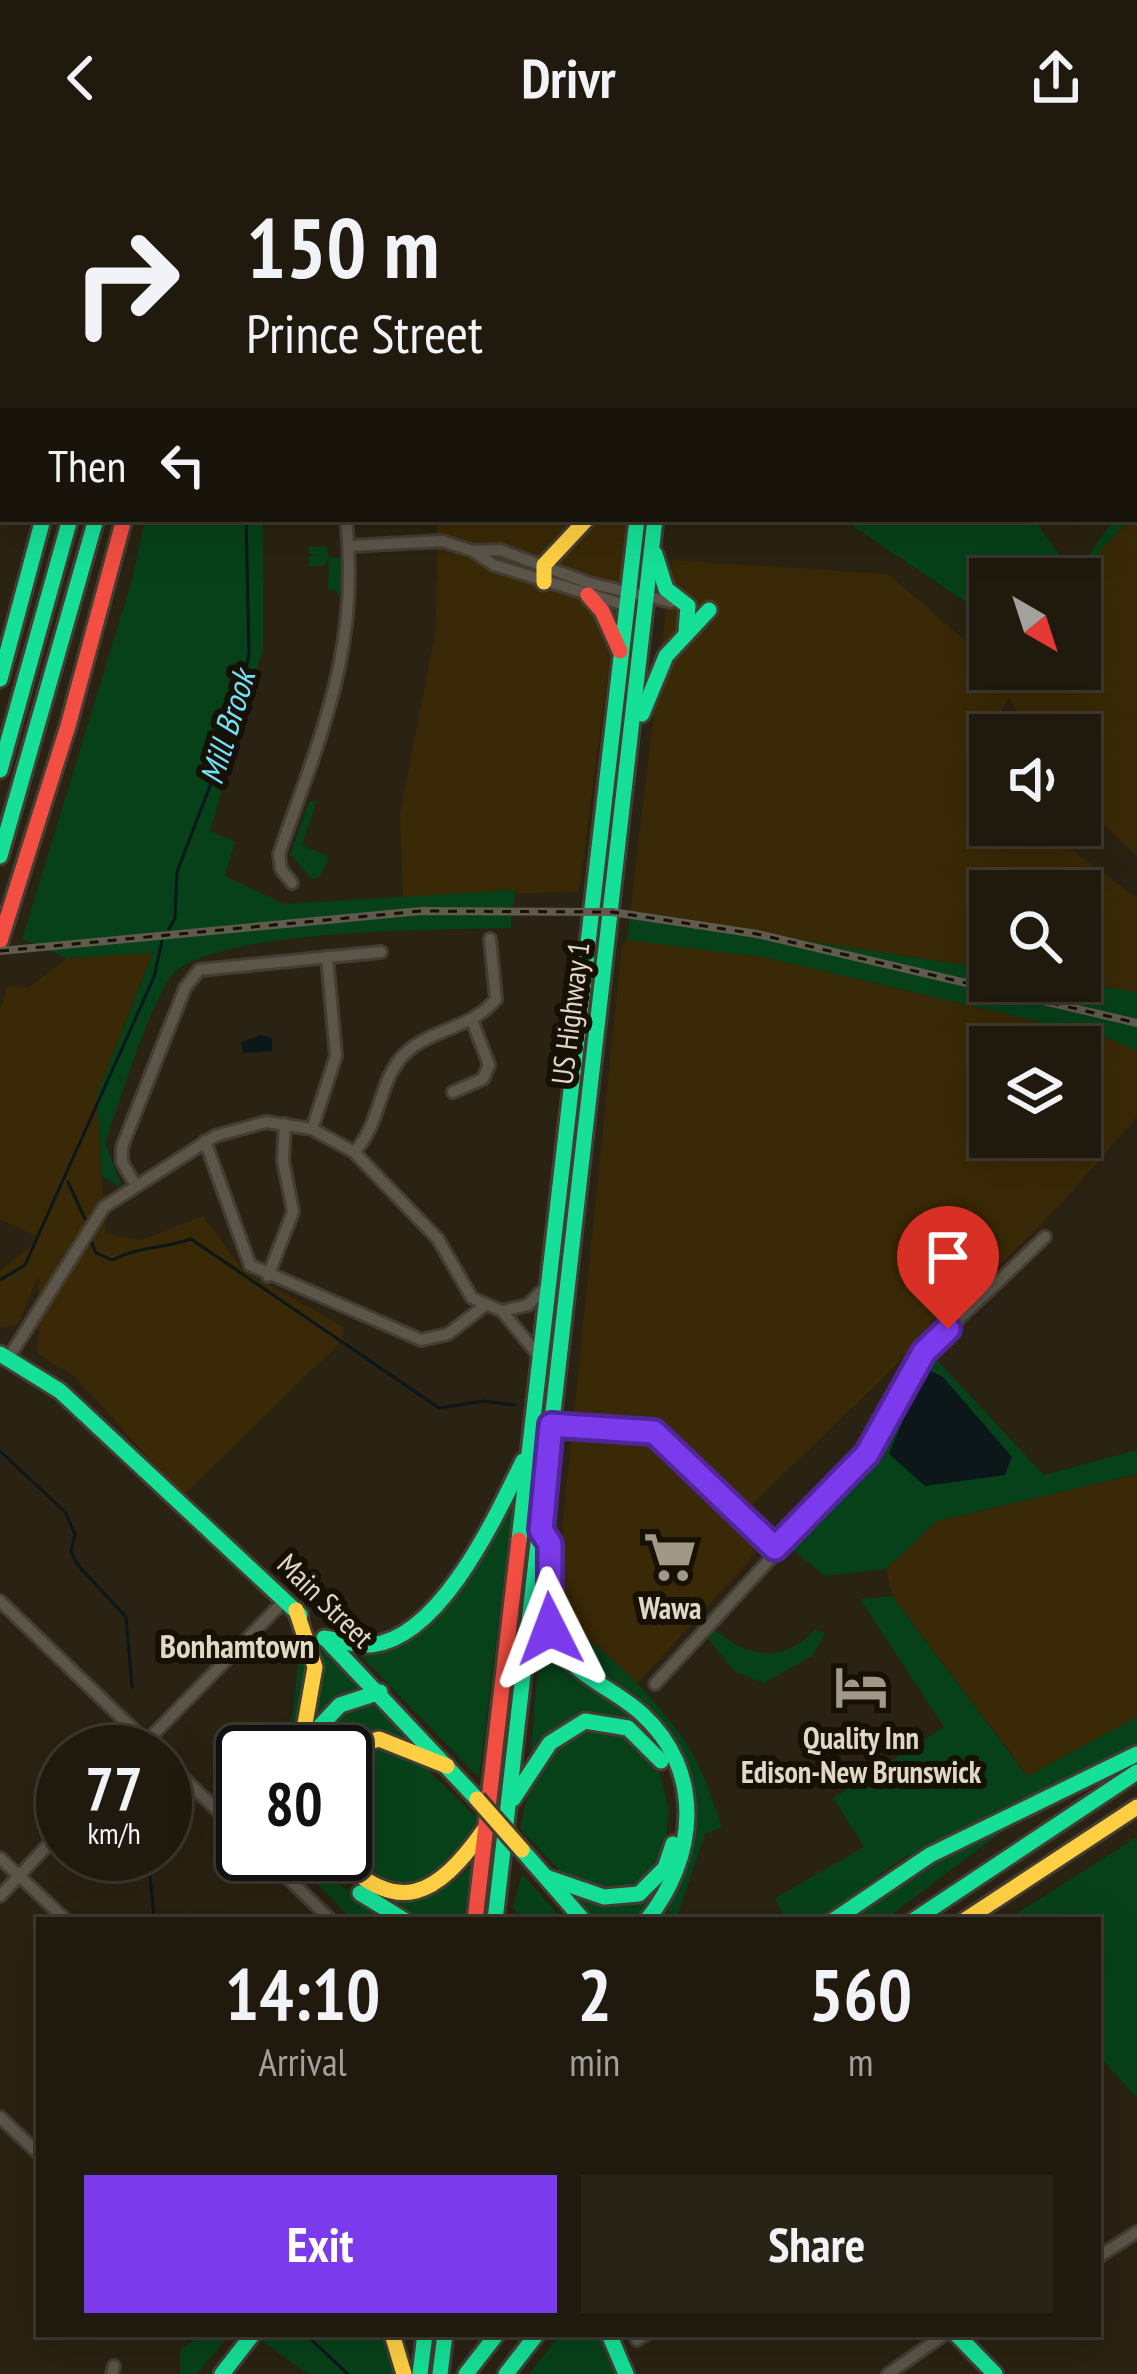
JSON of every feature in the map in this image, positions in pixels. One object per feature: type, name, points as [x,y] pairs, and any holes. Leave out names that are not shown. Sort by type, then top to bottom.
[{"type":"main road","points":[[0,679],[42,522]]},
{"type":"main road","points":[[0,770],[69,522]]},
{"type":"main road","points":[[0,856],[95,522]]},
{"type":"main road","points":[[3,932],[123,522]]},
{"type":"main road","points":[[544,573],[585,522]]},
{"type":"main road","points":[[636,600],[637,522]]},
{"type":"main road","points":[[475,1917],[623,659],[655,522]]},
{"type":"main road","points":[[652,542],[666,589],[688,606],[686,633]]},
{"type":"main road","points":[[588,596],[615,634],[623,659]]},
{"type":"main road","name":"US Highway 1","points":[[541,1530],[627,785],[636,600]]},
{"type":"main road","points":[[627,785],[646,699],[694,619],[710,610]]},
{"type":"main road","name":"Main Street","points":[[4,1356],[60,1391],[380,1692],[580,1917]]},
{"type":"main road","points":[[324,1638],[372,1646],[436,1600],[487,1537],[532,1440]]},
{"type":"main road","points":[[495,1917],[541,1530]]},
{"type":"main road","points":[[541,1530],[550,1544],[546,1612],[554,1640],[573,1664],[652,1723],[679,1767],[688,1809],[688,1839],[659,1917]]},
{"type":"main road","points":[[290,1605],[316,1655],[318,1677],[306,1725]]},
{"type":"main road","points":[[320,1725],[331,1711],[380,1692]]},
{"type":"main road","points":[[509,1804],[554,1738],[576,1723],[622,1724],[648,1741],[660,1758],[670,1785],[675,1826],[668,1860],[652,1884],[634,1896],[605,1900],[546,1877]]},
{"type":"main road","points":[[372,1738],[378,1736],[448,1766]]},
{"type":"main road","points":[[837,1917],[930,1855],[1137,1754]]},
{"type":"main road","points":[[919,1917],[1137,1772]]},
{"type":"main road","points":[[970,1917],[1137,1807]]},
{"type":"main road","points":[[367,1881],[377,1889],[420,1893],[453,1874],[488,1824]]},
{"type":"main road","points":[[347,1881],[399,1917]]},
{"type":"main road","points":[[650,1917],[665,1900]]},
{"type":"main road","points":[[207,2374],[234,2337]]},
{"type":"main road","points":[[222,2374],[251,2337]]},
{"type":"main road","points":[[393,2337],[404,2374]]},
{"type":"main road","points":[[420,2374],[425,2337]]},
{"type":"main road","points":[[440,2374],[445,2337]]},
{"type":"main road","points":[[469,2371],[495,2337]]},
{"type":"main road","points":[[506,2374],[535,2337]]},
{"type":"main road","points":[[610,2337],[626,2374]]},
{"type":"main road","points":[[965,2337],[994,2374]]},
{"type":"street","points":[[292,883],[281,869],[279,854],[327,727],[344,661],[352,596],[346,522]]},
{"type":"street","points":[[350,546],[442,541],[473,550],[500,550],[588,596],[688,606]]},
{"type":"street","points":[[544,573],[636,600]]},
{"type":"street","points":[[354,1152],[373,1129],[404,1055],[472,1020],[496,999],[490,939]]},
{"type":"street","points":[[136,1186],[122,1162],[122,1147],[192,979],[206,968],[381,952]]},
{"type":"street","points":[[312,1129],[336,1056],[327,956]]},
{"type":"street","points":[[453,1092],[483,1078],[489,1065],[472,1020]]},
{"type":"street","points":[[4,1356],[93,1218],[205,1141],[252,1124],[312,1129],[354,1152],[438,1239],[459,1281],[483,1307],[502,1311],[528,1305],[548,1282]]},
{"type":"street","points":[[268,1276],[292,1212],[283,1160],[284,1124]]},
{"type":"street","points":[[205,1141],[242,1257],[268,1276],[421,1340],[448,1334],[483,1307]]},
{"type":"street","points":[[655,1684],[775,1548],[867,1454],[924,1352],[1045,1238]]},
{"type":"street","points":[[502,1311],[541,1359]]},
{"type":"street","points":[[532,1440],[551,1425],[654,1432],[775,1548]]},
{"type":"street","points":[[0,1601],[128,1725]]},
{"type":"street","points":[[164,1725],[290,1605]]},
{"type":"street","points":[[192,1786],[216,1809]]},
{"type":"street","points":[[0,1896],[36,1856]]},
{"type":"street","points":[[0,1858],[63,1917]]},
{"type":"street","points":[[291,1881],[329,1917]]},
{"type":"street","points":[[0,2117],[36,2151]]},
{"type":"street","points":[[1101,2255],[1137,2232]]},
{"type":"street","points":[[888,2374],[941,2337]]},
{"type":"shaded area","points":[[437,522],[628,522],[579,892],[403,897],[400,814],[436,629]]},
{"type":"shaded area","points":[[1128,522],[1137,522],[1137,855],[1101,823],[1101,714],[1019,714],[1009,698],[999,714],[969,714],[969,846],[1068,846],[1099,870],[969,870],[969,966],[630,914],[672,560],[888,574],[969,643],[969,690],[1101,690],[1101,558],[1093,558]]},
{"type":"shaded area","points":[[1101,871],[1137,898],[1137,992],[1101,986]]},
{"type":"shaded area","points":[[631,940],[768,958],[1057,1026],[969,1026],[969,1158],[1101,1158],[1101,1036],[1137,1051],[1137,1117],[1052,1214],[752,1505],[778,1529],[635,1686],[578,1630],[553,1619],[622,944]]},
{"type":"shaded area","points":[[153,952],[97,1095],[105,1234],[142,1240],[203,1216],[244,1271],[344,1327],[342,1341],[183,1496],[75,1377],[38,1354],[39,1275],[18,1325],[0,1328],[0,1271],[40,1238],[0,1219],[0,1010],[8,985],[28,988],[67,958]]},
{"type":"shaded area","points":[[261,1035],[272,1038],[272,1051],[243,1053],[241,1042]]},
{"type":"shaded area","points":[[930,1371],[943,1377],[1012,1457],[1005,1475],[925,1486],[889,1454],[914,1393]]},
{"type":"shaded area","points":[[1137,1474],[1137,1717],[1028,1776],[892,1596],[886,1569],[937,1521]]},
{"type":"green space","points":[[144,522],[263,522],[263,649],[210,831],[235,842],[225,876],[284,904],[515,890],[511,928],[329,935],[228,949],[191,962],[170,978],[160,995],[105,1142],[122,1188],[102,1176],[97,1095],[153,953],[67,958],[22,939],[132,580]]},
{"type":"green space","points":[[846,522],[1035,522],[1062,558],[969,558],[969,604]]},
{"type":"green space","points":[[1112,522],[1128,522],[1093,558],[1084,558]]},
{"type":"green space","points":[[326,546],[329,557],[343,558],[340,598],[336,590],[328,590],[329,558],[324,566],[308,566],[309,556],[321,556],[309,554],[309,547]]},
{"type":"green space","points":[[317,800],[302,845],[329,857],[320,877],[312,879],[290,854],[309,802]]},
{"type":"green space","points":[[630,914],[969,966],[969,1002],[1101,1002],[1101,986],[1137,992],[1137,1051],[1101,1036],[1101,1026],[1057,1026],[768,958],[627,940]]},
{"type":"green space","points":[[935,1358],[1044,1475],[1137,1450],[1137,1474],[937,1521],[886,1569],[825,1576],[788,1546],[823,1503],[815,1496]]},
{"type":"green space","points":[[513,1504],[479,1778],[358,1653],[380,1648],[424,1618]]},
{"type":"green space","points":[[892,1596],[1027,1776],[1137,1717],[1137,1743],[902,1859],[822,1917],[784,1917],[775,1898],[864,1847],[833,1798],[944,1727],[860,1599]]},
{"type":"green space","points":[[542,1610],[544,1620],[643,1726],[597,1712],[531,1752]]},
{"type":"green space","points":[[553,1619],[592,1643],[632,1678],[682,1737],[702,1773],[722,1827],[705,1834],[677,1917],[666,1917],[686,1861],[692,1785],[573,1656]]},
{"type":"green space","points":[[714,1629],[739,1646],[765,1653],[791,1648],[815,1629],[825,1634],[812,1656],[764,1683],[735,1672],[708,1639]]},
{"type":"green space","points":[[301,1636],[310,1673],[299,1725],[288,1725]]},
{"type":"green space","points":[[322,1649],[361,1689],[310,1725]]},
{"type":"green space","points":[[372,1700],[410,1739],[372,1744],[372,1725],[328,1725],[351,1707]]},
{"type":"green space","points":[[618,1728],[658,1768],[669,1809],[665,1853],[654,1874],[625,1893],[567,1878],[520,1829],[531,1786],[546,1755],[574,1735]]},
{"type":"green space","points":[[372,1745],[413,1755],[477,1818],[461,1855],[416,1889],[372,1879]]},
{"type":"green space","points":[[1011,1825],[888,1917],[848,1917],[910,1873]]},
{"type":"green space","points":[[1137,1837],[1137,2098],[1101,2058],[1101,1917],[1011,1917]]},
{"type":"green space","points":[[471,1866],[464,1917],[409,1917],[378,1898],[429,1894]]},
{"type":"green space","points":[[522,1874],[560,1917],[520,1917],[513,1908]]},
{"type":"green space","points":[[315,1881],[334,1881],[386,1917],[349,1917]]},
{"type":"green space","points":[[657,1888],[642,1917],[594,1917],[574,1894]]},
{"type":"green space","points":[[198,2337],[228,2337],[197,2374],[180,2374],[180,2350]]},
{"type":"green space","points":[[266,2337],[384,2337],[398,2374],[308,2374],[262,2341]]},
{"type":"green space","points":[[558,2337],[605,2337],[620,2374],[529,2374]]},
{"type":"waterway","name":"Mill Brook","points":[[169,929],[175,918],[177,872],[239,710],[249,653],[246,522]]},
{"type":"waterway","name":"Mill Brook","points":[[0,1280],[25,1265],[154,977],[162,941]]},
{"type":"waterway","points":[[68,1182],[85,1219]]},
{"type":"waterway","points":[[90,1239],[96,1253],[112,1260],[191,1239],[439,1408],[483,1401],[515,1405]]},
{"type":"waterway","name":"Mill Brook","points":[[0,1451],[65,1512],[75,1534],[71,1552],[78,1565],[126,1617],[132,1687]]},
{"type":"waterway","name":"Mill Brook","points":[[150,1881],[154,1916]]},
{"type":"waterway","name":"Mill Brook","points":[[308,2337],[348,2374]]},
{"type":"railway","points":[[0,951],[421,911],[612,912],[757,934],[1137,1023]]},
{"type":"traffic: fast","points":[[0,679],[42,522]]},
{"type":"traffic: fast","points":[[0,770],[69,522]]},
{"type":"traffic: fast","points":[[0,856],[95,522]]},
{"type":"traffic: fast","points":[[519,1540],[637,522]]},
{"type":"traffic: fast","points":[[495,1917],[655,522]]},
{"type":"traffic: fast","points":[[655,554],[666,589],[688,606],[686,631]]},
{"type":"traffic: fast","points":[[642,714],[666,656],[709,610]]},
{"type":"traffic: fast","points":[[0,1354],[60,1391],[300,1615]]},
{"type":"traffic: fast","points":[[324,1638],[371,1645],[397,1637],[420,1621],[463,1571],[523,1461]]},
{"type":"traffic: fast","points":[[547,1581],[549,1621],[557,1644],[574,1665],[642,1714],[662,1737],[684,1788],[684,1842],[664,1895],[649,1917]]},
{"type":"traffic: fast","points":[[326,1639],[477,1799]]},
{"type":"traffic: fast","points":[[321,1725],[340,1705],[380,1692]]},
{"type":"traffic: fast","points":[[513,1799],[550,1743],[585,1721],[628,1728],[661,1761]]},
{"type":"traffic: fast","points":[[838,1917],[930,1855],[1137,1754]]},
{"type":"traffic: fast","points":[[919,1917],[1137,1772]]},
{"type":"traffic: fast","points":[[546,1877],[604,1897],[639,1894],[665,1868],[673,1844]]},
{"type":"traffic: fast","points":[[522,1850],[580,1917]]},
{"type":"traffic: fast","points":[[360,1893],[399,1917]]},
{"type":"traffic: fast","points":[[222,2374],[251,2337]]},
{"type":"traffic: fast","points":[[420,2374],[425,2337]]},
{"type":"traffic: fast","points":[[440,2374],[445,2337]]},
{"type":"traffic: fast","points":[[466,2374],[495,2337]]},
{"type":"traffic: fast","points":[[506,2374],[535,2337]]},
{"type":"traffic: fast","points":[[610,2337],[626,2374]]},
{"type":"traffic: fast","points":[[959,2337],[995,2374]]},
{"type":"traffic: slow","points":[[544,582],[544,565],[584,522]]},
{"type":"traffic: slow","points":[[296,1610],[315,1667],[305,1725]]},
{"type":"traffic: slow","points":[[372,1741],[379,1739],[447,1766]]},
{"type":"traffic: slow","points":[[477,1799],[522,1850]]},
{"type":"traffic: slow","points":[[970,1917],[1137,1807]]},
{"type":"traffic: slow","points":[[369,1881],[398,1892],[433,1884],[484,1830]]},
{"type":"traffic: slow","points":[[393,2337],[404,2374]]},
{"type":"traffic: jam","points":[[0,941],[68,726],[123,522]]},
{"type":"traffic: jam","points":[[588,595],[602,611],[620,651]]},
{"type":"traffic: jam","points":[[475,1917],[519,1540]]},
{"type":"place","name":"Wawa","points":[[670,1557]]},
{"type":"place","name":"Quality Inn Edison-New Brunswick","points":[[861,1687]]},
{"type":"district","name":"Bonhamtown","points":[[237,1646]]},
{"type":"route","points":[[550,1629],[546,1612],[550,1544],[541,1530],[551,1425],[654,1432],[775,1548],[867,1454],[924,1352],[948,1329]]}]
